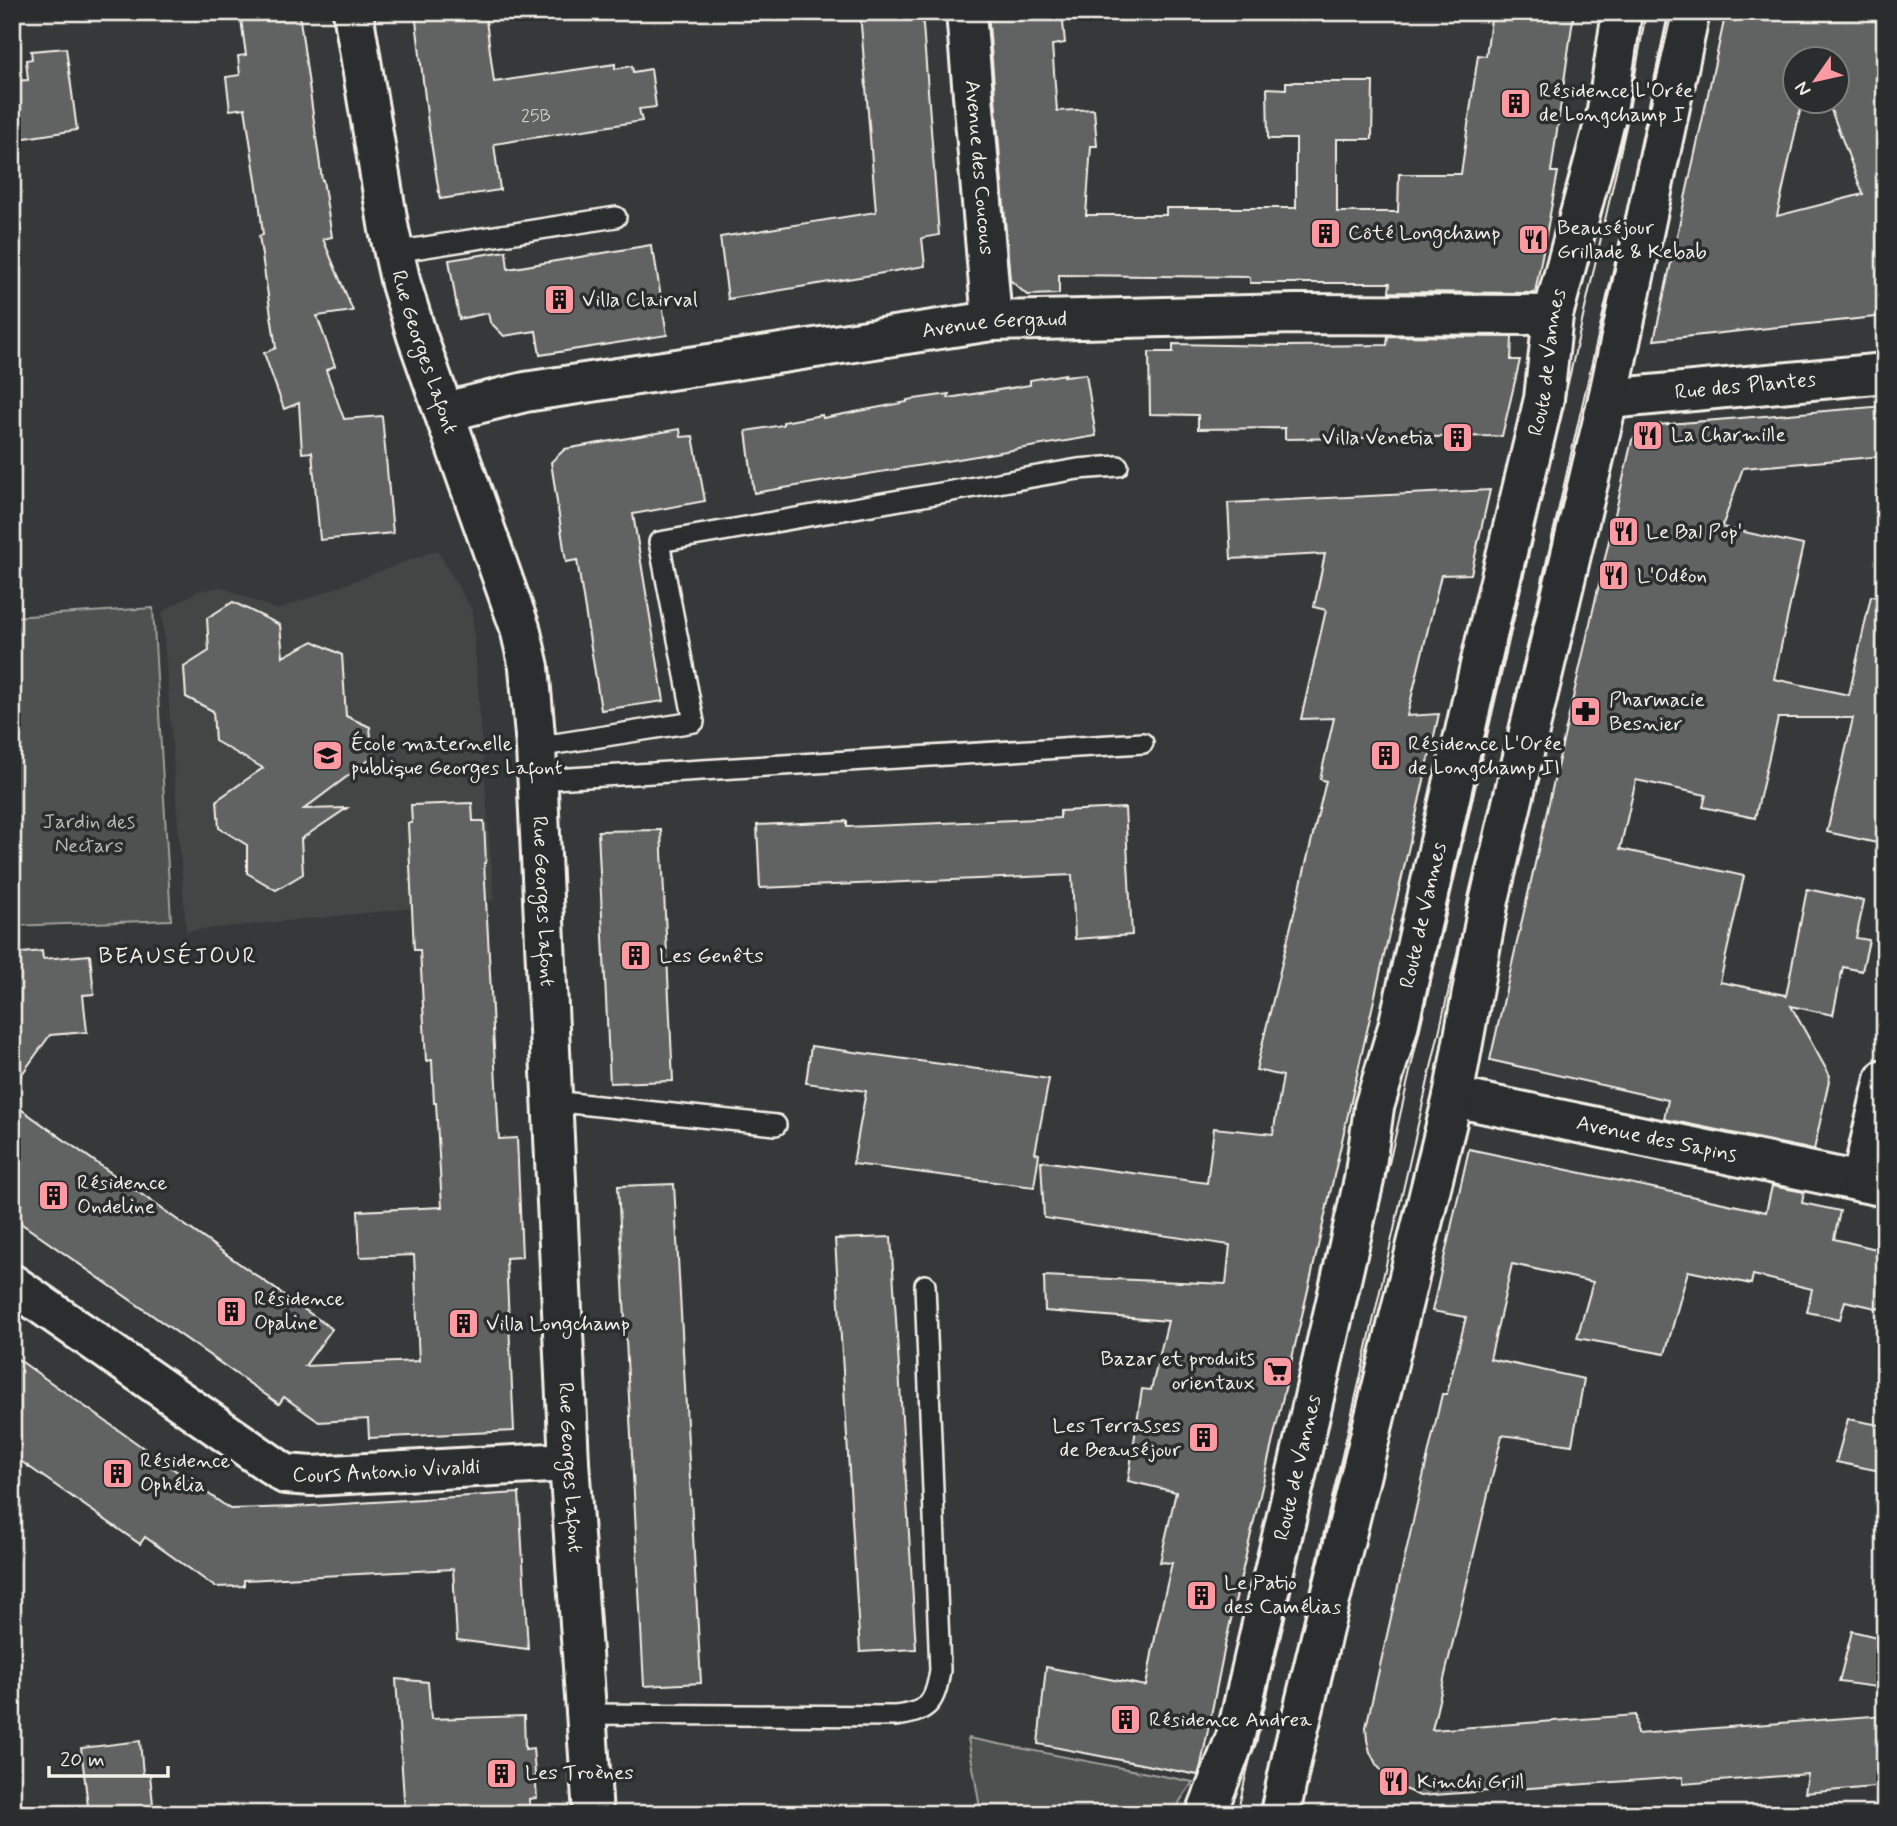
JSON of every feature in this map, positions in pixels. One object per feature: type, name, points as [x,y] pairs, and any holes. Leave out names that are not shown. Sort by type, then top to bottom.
[{"type":"street","name":"Rue Georges Lafont","points":[[353,12],[389,229],[401,284],[520,628],[528,667],[536,764],[569,1462],[593,1814]]},
{"type":"street","name":"Avenue des Coucous","points":[[966,12],[992,321]]},
{"type":"street","name":"Route de Vannes","points":[[1206,1814],[1236,1737],[1364,1181],[1374,1107],[1398,1027],[1486,639],[1544,399],[1553,315],[1606,117],[1622,12]]},
{"type":"street","points":[[1282,1812],[1293,1752],[1453,1097],[1489,900],[1608,399],[1690,12]]},
{"type":"street","name":"Avenue Gergaud","points":[[445,415],[465,407],[525,392],[992,321],[1296,314],[1553,315]]},
{"type":"street","name":"Rue des Plantes","points":[[1608,399],[1885,373]]},
{"type":"street","name":"Avenue des Sapins","points":[[1453,1097],[1873,1185],[1885,1079]]},
{"type":"street","name":"Cours Antonio Vivaldi","points":[[12,1284],[285,1474],[312,1476],[569,1462]]},
{"type":"lane","points":[[394,252],[615,217]]},
{"type":"lane","points":[[536,764],[694,722],[659,542],[1078,469],[1118,466]]},
{"type":"lane","points":[[536,764],[1143,743]]},
{"type":"lane","points":[[552,1101],[776,1125]]},
{"type":"lane","points":[[586,1714],[895,1716],[911,1714],[927,1706],[937,1692],[940,1670],[925,1284]]},
{"type":"shaded area","name":"École maternelle publique Georges Lafont","points":[[437,550],[472,611],[494,900],[186,931],[162,612],[198,591],[221,587],[277,610]]},
{"type":"green space","name":"Jardin des Nectars","points":[[153,608],[171,920],[12,926],[12,617]]},
{"type":"green space","points":[[968,1738],[1193,1782],[1175,1814],[981,1814]]},
{"type":"building","points":[[240,12],[299,12],[332,237],[323,239],[353,311],[317,316],[335,366],[326,370],[344,419],[382,416],[393,533],[320,540],[312,452],[302,453],[299,403],[284,409],[264,353],[276,348],[259,236],[263,235],[259,200],[245,108],[230,110],[226,77],[240,75],[238,56],[246,55]]},
{"type":"building","points":[[415,12],[485,12],[494,82],[615,64],[615,69],[632,66],[633,72],[651,69],[656,107],[639,109],[642,121],[494,144],[500,190],[440,199]]},
{"type":"building","points":[[860,12],[922,12],[939,235],[922,238],[925,266],[728,299],[720,237],[876,212]]},
{"type":"building","points":[[988,12],[1062,12],[1065,43],[1052,45],[1057,111],[1094,109],[1097,146],[1091,146],[1086,215],[1166,215],[1166,208],[1296,208],[1296,139],[1268,139],[1267,88],[1286,89],[1286,82],[1373,82],[1372,139],[1337,139],[1337,212],[1398,212],[1399,174],[1461,174],[1478,55],[1486,56],[1492,12],[1574,12],[1551,172],[1558,172],[1535,293],[1389,292],[1390,283],[1250,283],[1250,277],[1059,275],[1059,294],[1027,295],[1010,280]]},
{"type":"building","points":[[1726,12],[1885,12],[1885,113],[1878,144],[1885,163],[1885,316],[1654,340]],"holes":[[[1782,46],[1852,46],[1852,116],[1833,116],[1863,194],[1777,216],[1799,116],[1782,116]]]},
{"type":"building","points":[[66,48],[77,130],[12,140],[12,81],[28,80],[26,60],[32,59],[31,51]]},
{"type":"building","name":"Villa Clairval","points":[[651,245],[667,335],[540,355],[536,331],[504,336],[490,322],[488,313],[459,319],[449,260],[506,251],[508,269]]},
{"type":"building","points":[[1388,336],[1512,337],[1511,360],[1520,360],[1502,436],[1285,439],[1285,428],[1198,429],[1198,415],[1150,414],[1149,352],[1173,352],[1173,344],[1387,345]]},
{"type":"building","points":[[1065,374],[1064,376],[1086,374],[1096,436],[754,493],[746,431],[907,400],[949,394],[948,398],[1030,385],[1030,380]]},
{"type":"building","points":[[1885,406],[1885,456],[1743,468],[1722,527],[1803,545],[1774,679],[1849,695],[1871,596],[1885,598],[1885,810],[1877,843],[1827,832],[1853,718],[1778,718],[1755,818],[1703,807],[1706,795],[1636,780],[1620,849],[1744,876],[1720,982],[1786,996],[1807,889],[1864,901],[1856,938],[1869,940],[1862,971],[1843,967],[1833,1015],[1791,1006],[1830,1076],[1814,1150],[1664,1119],[1668,1100],[1490,1060],[1632,440],[1645,426]]},
{"type":"building","points":[[680,429],[681,437],[693,436],[705,501],[633,514],[664,701],[601,710],[577,560],[566,562],[551,462],[565,449]]},
{"type":"building","points":[[1490,490],[1471,574],[1441,575],[1407,716],[1439,714],[1226,1641],[1198,1775],[1038,1744],[1046,1667],[1146,1686],[1172,1563],[1160,1562],[1176,1492],[1128,1481],[1142,1389],[1151,1390],[1168,1321],[1045,1311],[1044,1276],[1226,1284],[1230,1245],[1044,1218],[1041,1161],[1207,1183],[1214,1128],[1273,1134],[1283,1076],[1256,1070],[1326,781],[1320,779],[1334,718],[1301,719],[1326,610],[1314,607],[1325,554],[1231,559],[1228,503]]},
{"type":"building","points":[[233,602],[280,625],[283,657],[313,641],[342,655],[346,716],[370,727],[373,757],[304,809],[347,808],[301,839],[303,874],[276,890],[247,873],[247,845],[219,828],[217,800],[263,768],[215,741],[213,711],[186,697],[184,667],[209,651],[207,618]]},
{"type":"building","points":[[472,803],[473,821],[484,821],[499,1139],[517,1138],[522,1257],[506,1258],[514,1431],[369,1438],[368,1419],[319,1422],[284,1397],[279,1404],[12,1217],[12,1103],[332,1329],[305,1366],[419,1361],[414,1255],[360,1257],[358,1211],[442,1207],[432,1060],[426,1061],[420,950],[414,950],[408,823],[412,823],[411,805]]},
{"type":"building","points":[[1125,808],[1132,935],[1075,939],[1072,875],[760,888],[757,825],[847,821],[847,827],[1060,818],[1060,811]]},
{"type":"building","name":"Les Genêts","points":[[661,830],[673,1081],[610,1083],[598,831]]},
{"type":"building","points":[[42,951],[43,959],[90,955],[94,994],[83,995],[87,1032],[50,1035],[12,1088],[12,954]]},
{"type":"building","points":[[811,1046],[1049,1079],[1035,1153],[1039,1154],[1034,1187],[853,1164],[866,1091],[806,1083]]},
{"type":"building","points":[[1469,1149],[1766,1212],[1772,1186],[1804,1192],[1802,1203],[1840,1211],[1834,1239],[1885,1251],[1880,1277],[1885,1278],[1885,1310],[1845,1301],[1840,1319],[1807,1312],[1812,1289],[1753,1275],[1751,1284],[1688,1271],[1665,1354],[1577,1338],[1593,1282],[1512,1264],[1490,1359],[1584,1379],[1572,1445],[1502,1435],[1432,1730],[1636,1715],[1637,1734],[1885,1715],[1885,1786],[1805,1793],[1808,1774],[1683,1784],[1683,1777],[1420,1796],[1402,1788],[1376,1764],[1370,1752],[1366,1727],[1442,1394],[1447,1394],[1466,1317],[1432,1311]]},
{"type":"building","points":[[674,1184],[701,1683],[644,1686],[618,1186]]},
{"type":"building","points":[[891,1237],[916,1649],[860,1652],[835,1239]]},
{"type":"building","points":[[12,1355],[230,1509],[519,1493],[528,1649],[457,1640],[453,1569],[244,1580],[244,1586],[215,1587],[145,1537],[140,1544],[12,1455]]},
{"type":"building","points":[[1848,1419],[1885,1426],[1885,1472],[1836,1462]]},
{"type":"building","points":[[1852,1631],[1885,1639],[1876,1687],[1839,1682]]},
{"type":"building","points":[[396,1679],[428,1682],[431,1719],[524,1716],[525,1749],[533,1748],[537,1798],[529,1799],[530,1814],[405,1814]]},
{"type":"building","points":[[140,1741],[143,1774],[150,1775],[154,1814],[89,1814],[81,1748]]},
{"type":"tram line","points":[[1237,1814],[1582,322],[1626,127],[1646,12]]},
{"type":"tram line","points":[[1258,1814],[1672,12]]},
{"type":"place","name":"Résidence L'Orée de Longchamp I","points":[[1516,103]]},
{"type":"place","name":"Côté Longchamp","points":[[1325,233]]},
{"type":"place","name":"Beauséjour Grillade & Kebab","points":[[1534,240]]},
{"type":"place","name":"Villa Clairval","points":[[559,300]]},
{"type":"place","name":"La Charmille","points":[[1648,435]]},
{"type":"place","name":"Villa Venetia","points":[[1457,438]]},
{"type":"place","name":"Le Bal Pop'","points":[[1623,532]]},
{"type":"place","name":"L'Odéon","points":[[1614,576]]},
{"type":"place","name":"Pharmacie Besnier","points":[[1586,712]]},
{"type":"place","name":"École maternelle publique Georges Lafont","points":[[328,756]]},
{"type":"place","name":"Résidence L'Orée de Longchamp II","points":[[1385,756]]},
{"type":"place","name":"Les Genêts","points":[[636,956]]},
{"type":"place","name":"Résidence Ondeline","points":[[54,1195]]},
{"type":"place","name":"Résidence Opaline","points":[[231,1311]]},
{"type":"place","name":"Villa Longchamp","points":[[463,1324]]},
{"type":"place","name":"Bazar et produits orientaux","points":[[1278,1371]]},
{"type":"place","name":"Les Terrasses de Beauséjour","points":[[1204,1438]]},
{"type":"place","name":"Résidence Ophélia","points":[[117,1473]]},
{"type":"place","name":"Le Patio des Camélias","points":[[1201,1595]]},
{"type":"place","name":"Résidence Andrea","points":[[1126,1720]]},
{"type":"place","name":"Les Troènes","points":[[502,1773]]},
{"type":"place","name":"Kimchi Grill","points":[[1394,1782]]},
{"type":"district","name":"BEAUSÉJOUR","points":[[178,957]]}]
